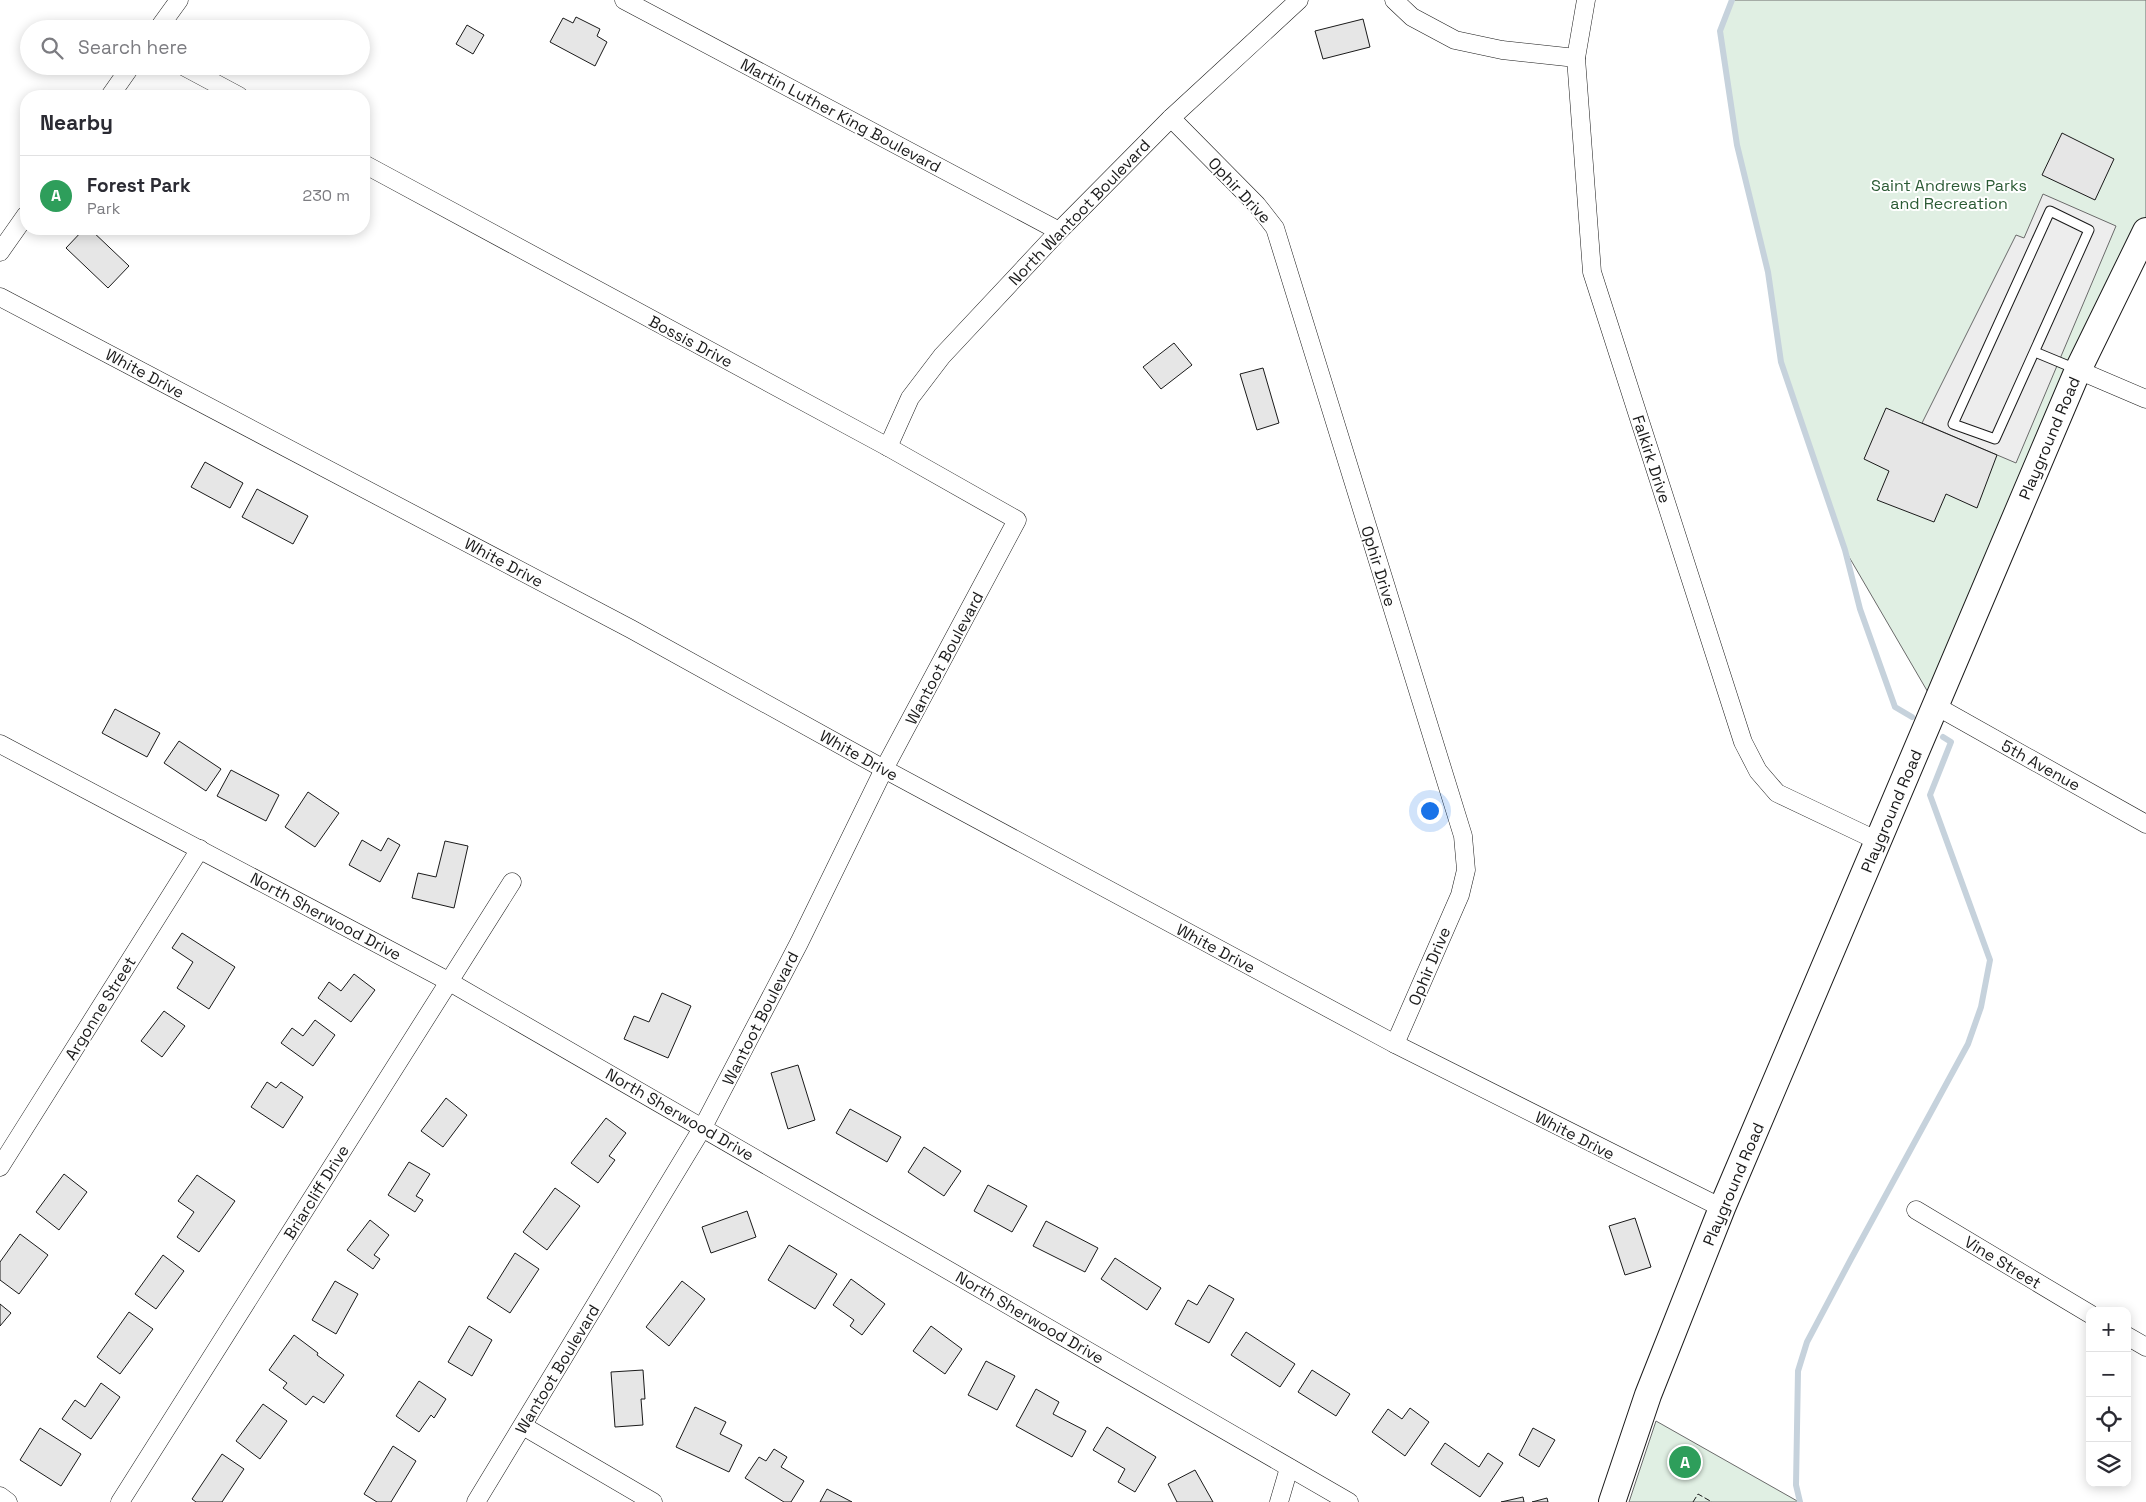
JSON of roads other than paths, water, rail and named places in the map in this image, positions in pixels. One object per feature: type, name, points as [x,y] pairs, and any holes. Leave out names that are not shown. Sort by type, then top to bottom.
[{"type":"main road","name":"Playground Road","points":[[1612,1502],[1648,1395],[1722,1208],[2078,370],[2146,231]]},
{"type":"street","points":[[165,20],[179,0]]},
{"type":"street","name":"Martin Luther King Boulevard","points":[[624,0],[1059,231]]},
{"type":"street","name":"North Wantoot Boulevard","points":[[888,447],[910,398],[942,356],[1059,231],[1171,118],[1299,0]]},
{"type":"street","points":[[1394,0],[1412,17],[1456,40],[1502,50],[1576,58]]},
{"type":"street","name":"Falkirk Drive","points":[[1586,0],[1576,58],[1592,272],[1742,742],[1758,771],[1777,793],[1878,841]]},
{"type":"street","points":[[114,90],[125,75]]},
{"type":"street","points":[[200,75],[228,90]]},
{"type":"street","name":"Ophir Drive","points":[[1171,118],[1257,205],[1275,228],[1463,836],[1466,870],[1460,895],[1395,1044]]},
{"type":"street","name":"Bossis Drive","points":[[370,167],[888,447],[1017,520]]},
{"type":"street","points":[[0,252],[20,224]]},
{"type":"street","name":"White Drive","points":[[0,297],[631,629],[884,770],[1395,1044],[1722,1208]]},
{"type":"street","points":[[2078,370],[2146,399]]},
{"type":"street","name":"Wantoot Boulevard","points":[[476,1502],[703,1127],[799,943],[884,770],[1017,520]]},
{"type":"street","name":"5th Avenue","points":[[1936,706],[2146,824]]},
{"type":"street","name":"North Sherwood Drive","points":[[0,744],[448,981],[1349,1502]]},
{"type":"street","name":"Argonne Street","points":[[0,1168],[200,849]]},
{"type":"street","name":"Briarcliff Drive","points":[[120,1502],[512,882]]},
{"type":"street","name":"Vine Street","points":[[1916,1210],[2086,1312]]},
{"type":"street","points":[[2131,1338],[2146,1347]]},
{"type":"street","points":[[523,1426],[654,1502]]},
{"type":"street","points":[[1279,1502],[1289,1468]]},
{"type":"street","points":[[0,1496],[8,1502]]},
{"type":"lane","points":[[2050,211],[2089,230],[2035,352],[1995,439],[1953,424],[2050,211]]},
{"type":"lane","points":[[2035,352],[2078,370]]},
{"type":"waterway","points":[[1732,0],[1720,31],[1737,145],[1768,272],[1781,362],[1845,550],[1860,609],[1895,707],[1912,717]]},
{"type":"waterway","points":[[1800,1502],[1796,1485],[1798,1371],[1807,1342],[1968,1044],[1981,1007],[1990,960],[1930,795],[1951,742],[1943,737]]},
{"type":"place","name":"Forest Park","points":[[1685,1462]]},
{"type":"park label","name":"Saint Andrews Parks and Recreation","points":[[1949,194]]}]
